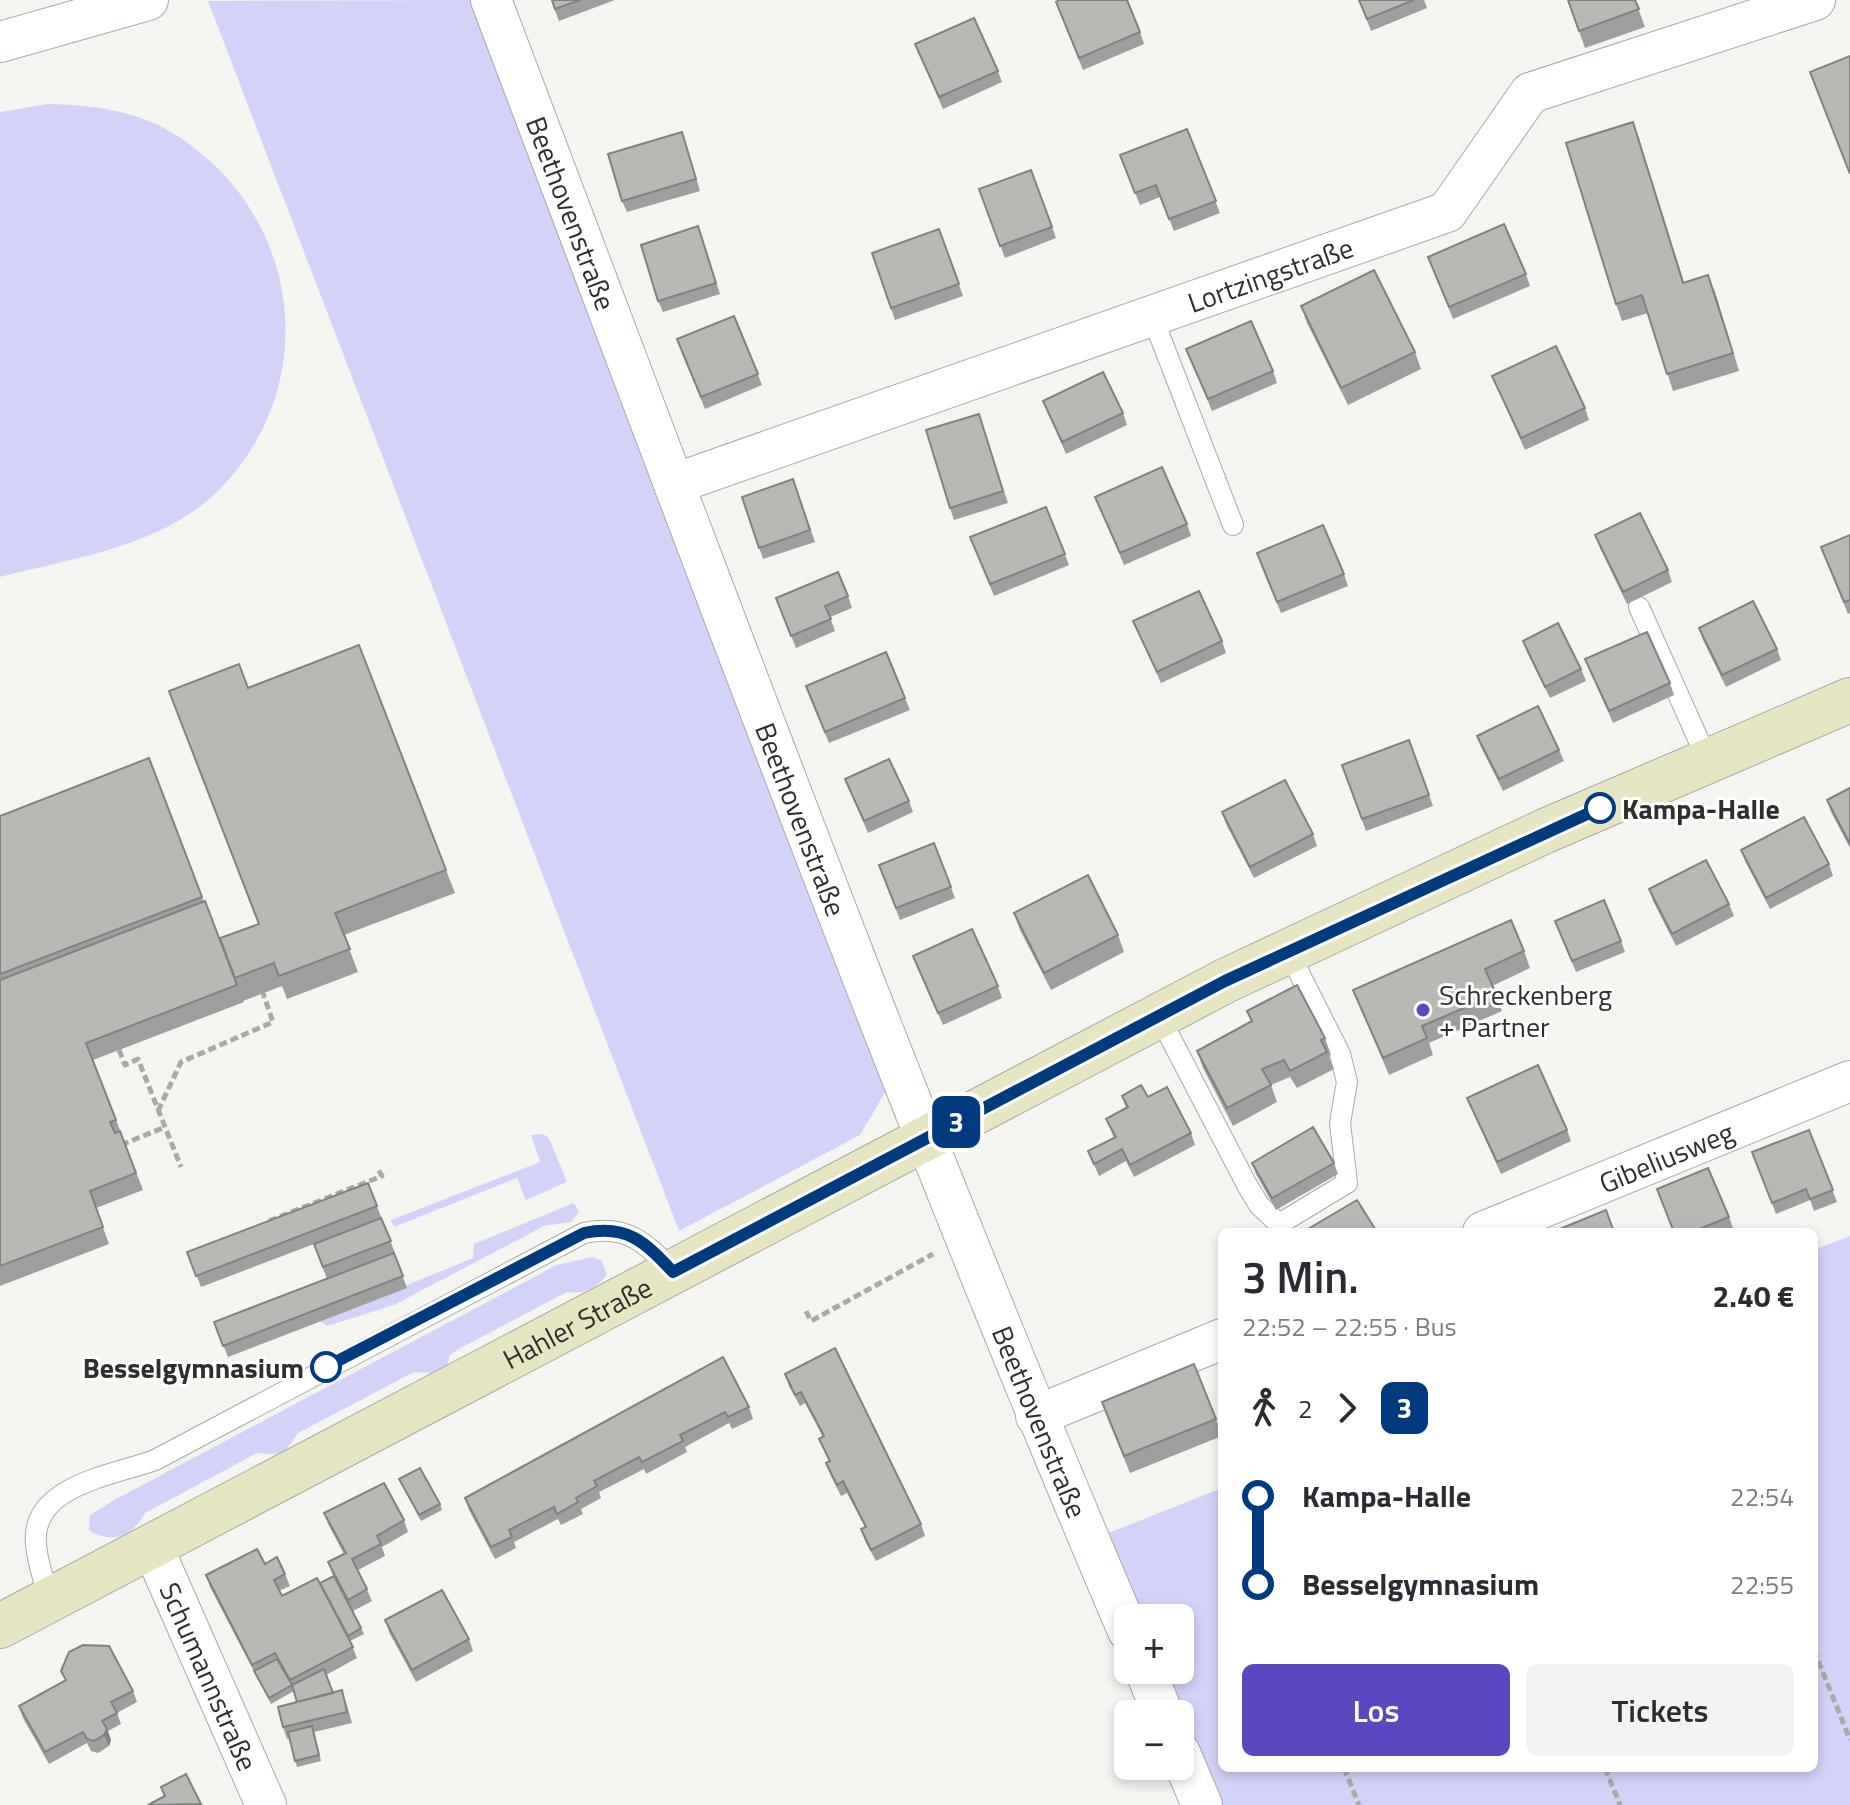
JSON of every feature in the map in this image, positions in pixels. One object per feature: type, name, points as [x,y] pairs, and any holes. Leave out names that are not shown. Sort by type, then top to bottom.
[{"type":"street","points":[[0,42],[148,0]]},
{"type":"street","name":"Beethovenstraße","points":[[491,0],[926,1138],[1036,1416],[1116,1604]]},
{"type":"street","name":"Lortzingstraße","points":[[674,484],[1447,212],[1530,93],[1815,0]]},
{"type":"street","name":"Hahler Straße","points":[[0,1626],[926,1138],[1288,951],[1545,831],[1850,700]]},
{"type":"street","name":"Gibeliusweg","points":[[1493,1228],[1850,1081]]},
{"type":"street","points":[[1036,1416],[1218,1341]]},
{"type":"street","name":"Schumannstraße","points":[[153,1548],[266,1805]]},
{"type":"street","points":[[1191,1780],[1202,1805]]},
{"type":"lane","points":[[1152,316],[1233,525]]},
{"type":"lane","points":[[1639,607],[1708,761]]},
{"type":"lane","points":[[1159,1016],[1247,1185],[1265,1212],[1279,1224],[1347,1183],[1340,1123],[1347,1082],[1340,1054],[1288,951]]},
{"type":"lane","points":[[49,1600],[35,1542],[48,1507],[61,1493],[155,1460],[584,1233],[608,1228],[631,1235],[673,1272]]},
{"type":"path","points":[[158,1111],[181,1062],[273,1022],[263,993]]},
{"type":"path","points":[[119,1050],[125,1065],[138,1059],[181,1167]]},
{"type":"path","points":[[119,1145],[165,1127]]},
{"type":"path","points":[[258,1226],[382,1176],[378,1169]]},
{"type":"path","points":[[806,1311],[811,1321],[965,1236]]},
{"type":"path","points":[[1818,1660],[1850,1740]]},
{"type":"path","points":[[1346,1772],[1359,1805]]},
{"type":"path","points":[[1607,1772],[1620,1805]]},
{"type":"shaded area","points":[[474,0],[887,1089],[860,1135],[679,1231],[208,1]]},
{"type":"shaded area","points":[[48,104],[96,107],[142,118],[171,132],[214,165],[247,205],[271,249],[283,298],[285,347],[275,396],[255,444],[222,487],[200,507],[174,523],[118,547],[0,577],[0,112]]},
{"type":"shaded area","points":[[543,1134],[549,1138],[567,1182],[526,1200],[517,1178],[394,1227],[391,1220],[540,1162],[531,1135]]},
{"type":"shaded area","points":[[574,1203],[579,1212],[571,1222],[544,1226],[394,1305],[327,1326],[320,1321],[473,1258],[474,1244]]},
{"type":"shaded area","points":[[1850,1236],[1850,1805],[1218,1805],[1194,1750],[1194,1700],[1172,1700],[1165,1684],[1194,1684],[1194,1604],[1131,1604],[1101,1536],[1218,1490],[1218,1772],[1818,1772],[1818,1248]]},
{"type":"shaded area","points":[[593,1257],[602,1261],[607,1275],[594,1287],[567,1292],[457,1350],[450,1355],[447,1366],[433,1373],[414,1372],[298,1433],[282,1452],[257,1453],[145,1513],[134,1527],[121,1536],[106,1537],[89,1530],[90,1515],[114,1500],[557,1265]]},
{"type":"building","points":[[552,0],[580,0],[555,9]]},
{"type":"building","points":[[1127,0],[1140,32],[1079,58],[1056,2]]},
{"type":"building","points":[[1359,0],[1414,0],[1367,19]]},
{"type":"building","points":[[1568,0],[1635,0],[1639,9],[1579,31]]},
{"type":"building","points":[[974,18],[998,71],[939,97],[915,44]]},
{"type":"building","points":[[1850,56],[1850,174],[1810,72]]},
{"type":"building","points":[[1633,122],[1683,283],[1708,275],[1733,353],[1667,374],[1642,295],[1616,304],[1566,143]]},
{"type":"building","points":[[1187,129],[1216,201],[1169,219],[1156,185],[1135,193],[1120,155]]},
{"type":"building","points":[[682,132],[696,179],[622,201],[608,154]]},
{"type":"building","points":[[1031,170],[1052,227],[1000,246],[979,189]]},
{"type":"building","points":[[1504,224],[1526,274],[1449,307],[1428,257]]},
{"type":"building","points":[[698,226],[716,283],[658,301],[641,245]]},
{"type":"building","points":[[939,229],[959,284],[891,308],[872,253]]},
{"type":"building","points":[[1374,270],[1415,352],[1341,388],[1301,306]]},
{"type":"building","points":[[734,316],[758,374],[701,397],[677,339]]},
{"type":"building","points":[[1251,321],[1273,371],[1208,399],[1186,349]]},
{"type":"building","points":[[1556,346],[1585,408],[1521,438],[1492,376]]},
{"type":"building","points":[[1103,372],[1123,413],[1062,442],[1043,401]]},
{"type":"building","points":[[979,414],[1003,491],[950,508],[926,430]]},
{"type":"building","points":[[1162,467],[1187,524],[1120,553],[1095,497]]},
{"type":"building","points":[[793,479],[810,530],[759,548],[742,497]]},
{"type":"building","points":[[1046,507],[1065,554],[990,584],[970,537]]},
{"type":"building","points":[[1640,513],[1668,570],[1623,592],[1595,535]]},
{"type":"building","points":[[1323,525],[1344,574],[1277,602],[1257,553]]},
{"type":"building","points":[[1850,535],[1850,600],[1844,602],[1821,547]]},
{"type":"building","points":[[838,572],[848,596],[825,606],[831,619],[791,636],[776,598]]},
{"type":"building","points":[[1199,591],[1222,641],[1157,672],[1133,621]]},
{"type":"building","points":[[1753,601],[1777,649],[1722,675],[1699,628]]},
{"type":"building","points":[[1558,623],[1581,669],[1545,687],[1523,641]]},
{"type":"building","points":[[1647,632],[1670,683],[1609,711],[1585,659]]},
{"type":"building","points":[[359,645],[446,870],[335,913],[350,949],[279,976],[274,963],[235,978],[220,938],[259,924],[169,691],[239,664],[248,688]]},
{"type":"building","points":[[886,652],[905,698],[825,732],[806,686]]},
{"type":"building","points":[[1538,706],[1559,750],[1499,779],[1477,736]]},
{"type":"building","points":[[1409,740],[1429,795],[1362,819],[1342,765]]},
{"type":"building","points":[[149,758],[202,897],[0,974],[0,816]]},
{"type":"building","points":[[889,759],[909,801],[864,821],[845,779]]},
{"type":"building","points":[[1285,780],[1313,834],[1250,867],[1222,812]]},
{"type":"building","points":[[1850,788],[1850,844],[1827,800]]},
{"type":"building","points":[[1804,817],[1829,864],[1766,898],[1741,850]]},
{"type":"building","points":[[934,843],[951,887],[896,908],[879,865]]},
{"type":"building","points":[[1706,860],[1729,904],[1672,934],[1649,889]]},
{"type":"building","points":[[1088,875],[1118,935],[1044,973],[1014,913]]},
{"type":"building","points":[[1604,900],[1621,941],[1572,961],[1555,921]]},
{"type":"building","points":[[205,901],[237,985],[86,1043],[116,1120],[110,1122],[115,1133],[120,1131],[136,1173],[90,1191],[103,1227],[0,1266],[0,980]]},
{"type":"building","points":[[1511,920],[1524,951],[1485,969],[1496,994],[1422,1026],[1427,1038],[1383,1058],[1353,990]]},
{"type":"building","points":[[972,929],[998,986],[938,1013],[913,956]]},
{"type":"building","points":[[1297,985],[1325,1038],[1321,1040],[1327,1052],[1290,1071],[1284,1060],[1262,1069],[1271,1085],[1227,1108],[1197,1051],[1252,1021],[1247,1011]]},
{"type":"building","points":[[1538,1065],[1567,1130],[1497,1162],[1467,1098]]},
{"type":"building","points":[[1141,1085],[1148,1097],[1167,1087],[1191,1133],[1130,1165],[1122,1149],[1094,1164],[1088,1151],[1116,1137],[1106,1119],[1128,1107],[1122,1096]]},
{"type":"building","points":[[1313,1127],[1334,1163],[1272,1198],[1252,1163]]},
{"type":"building","points":[[1809,1130],[1833,1190],[1810,1199],[1806,1189],[1772,1203],[1752,1152]]},
{"type":"building","points":[[1708,1168],[1729,1217],[1702,1228],[1672,1228],[1657,1189]]},
{"type":"building","points":[[368,1183],[377,1206],[196,1276],[187,1252]]},
{"type":"building","points":[[1357,1200],[1374,1228],[1310,1228]]},
{"type":"building","points":[[1606,1210],[1613,1228],[1562,1228]]},
{"type":"building","points":[[381,1218],[391,1241],[323,1267],[314,1244]]},
{"type":"building","points":[[394,1253],[403,1276],[223,1346],[214,1322]]},
{"type":"building","points":[[835,1348],[921,1524],[871,1550],[861,1529],[866,1527],[843,1481],[837,1485],[826,1463],[830,1461],[819,1439],[824,1436],[801,1392],[795,1395],[785,1374]]},
{"type":"building","points":[[723,1357],[749,1407],[728,1417],[725,1412],[680,1435],[683,1441],[642,1462],[639,1457],[594,1481],[597,1486],[576,1498],[578,1502],[557,1514],[554,1507],[509,1530],[512,1537],[491,1547],[465,1498]]},
{"type":"building","points":[[1194,1364],[1216,1419],[1124,1456],[1102,1402]]},
{"type":"building","points":[[420,1468],[440,1504],[419,1515],[399,1479]]},
{"type":"building","points":[[384,1483],[404,1520],[377,1536],[381,1544],[352,1559],[367,1589],[348,1600],[328,1562],[346,1553],[324,1513]]},
{"type":"building","points":[[257,1549],[265,1564],[277,1557],[285,1574],[274,1580],[282,1596],[317,1578],[353,1647],[290,1680],[275,1653],[252,1665],[206,1575]]},
{"type":"building","points":[[334,1576],[361,1628],[348,1636],[320,1583]]},
{"type":"building","points":[[442,1590],[469,1639],[412,1670],[385,1620]]},
{"type":"building","points":[[83,1645],[109,1646],[133,1691],[111,1702],[117,1713],[102,1721],[107,1729],[104,1735],[94,1741],[87,1739],[83,1732],[45,1752],[19,1706],[66,1680],[61,1671],[69,1652]]},
{"type":"building","points":[[277,1659],[292,1685],[269,1698],[254,1671]]},
{"type":"building","points":[[324,1669],[333,1693],[297,1702],[292,1685]]},
{"type":"building","points":[[342,1690],[347,1712],[283,1727],[278,1707]]},
{"type":"building","points":[[312,1726],[319,1755],[295,1761],[288,1732]]},
{"type":"building","points":[[186,1774],[201,1804],[148,1805],[165,1796],[161,1787]]},
{"type":"bus line","name":"3","points":[[326,1367],[584,1233],[608,1228],[631,1235],[657,1254],[673,1272],[1225,981],[1600,808]]},
{"type":"place","name":"Kampa-Halle","points":[[1600,808]]},
{"type":"place","name":"Schreckenberg + Partner","points":[[1423,1010]]},
{"type":"place","name":"Besselgymnasium","points":[[326,1367]]}]
